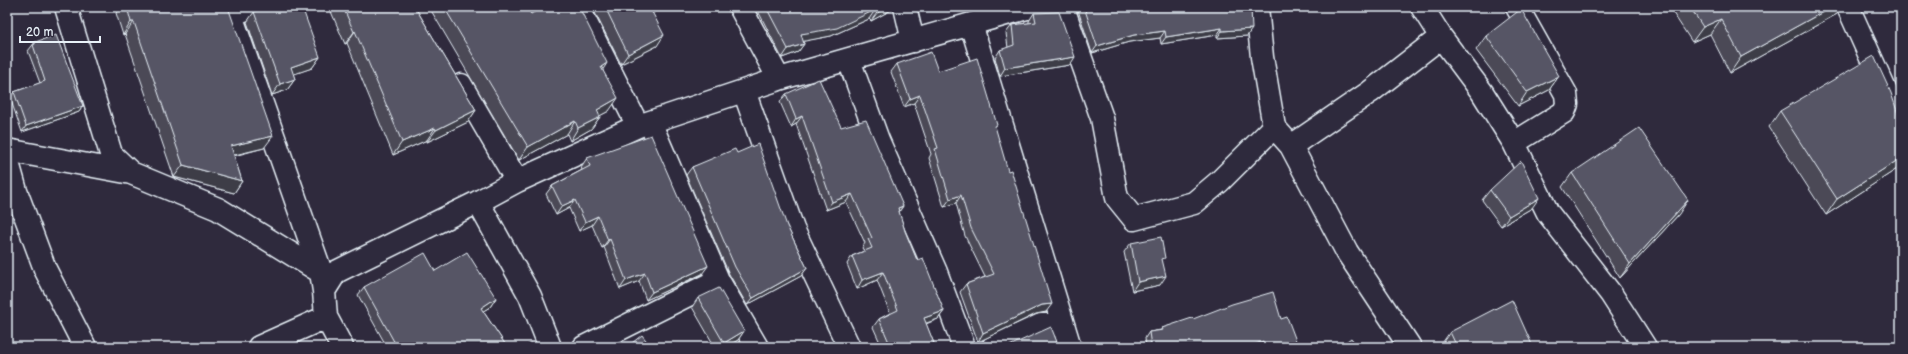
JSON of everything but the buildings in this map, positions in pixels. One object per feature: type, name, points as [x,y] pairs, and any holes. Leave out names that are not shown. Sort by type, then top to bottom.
[{"type":"street","points":[[66,7],[111,154],[131,173]]},
{"type":"street","points":[[252,7],[231,15],[322,281],[326,317],[342,347]]},
{"type":"street","points":[[578,7],[644,124],[718,280],[757,347]]},
{"type":"street","points":[[740,7],[779,79]]},
{"type":"street","points":[[905,7],[913,41]]},
{"type":"street","points":[[322,281],[336,272],[478,202],[517,180],[644,124],[779,79],[849,60],[1027,7],[1064,8],[1102,118],[1117,198],[1134,219],[1194,203],[1220,181],[1274,127]]},
{"type":"street","points":[[1258,7],[1262,57],[1274,127],[1291,146],[1347,252],[1410,347]]},
{"type":"street","points":[[1422,7],[1441,37],[1482,92],[1514,144],[1548,213],[1611,294],[1645,347]]},
{"type":"street","points":[[1514,144],[1564,112],[1567,104],[1566,94],[1517,7]]},
{"type":"street","points":[[1848,7],[1901,125]]},
{"type":"street","points":[[971,24],[1062,325],[1070,347]]},
{"type":"street","points":[[1291,146],[1370,92],[1441,37]]},
{"type":"street","points":[[849,60],[878,140],[936,272],[964,347]]},
{"type":"street","points":[[452,71],[517,180]]},
{"type":"street","points":[[744,91],[794,229],[849,347]]},
{"type":"street","points":[[7,150],[131,173],[218,209],[322,281]]},
{"type":"street","points":[[7,159],[16,191],[45,269],[85,347]]},
{"type":"street","points":[[478,202],[530,296],[550,347]]},
{"type":"street","points":[[584,347],[718,280]]},
{"type":"street","points":[[259,347],[326,317]]},
{"type":"street","points":[[993,347],[1041,325],[1062,325]]}]
